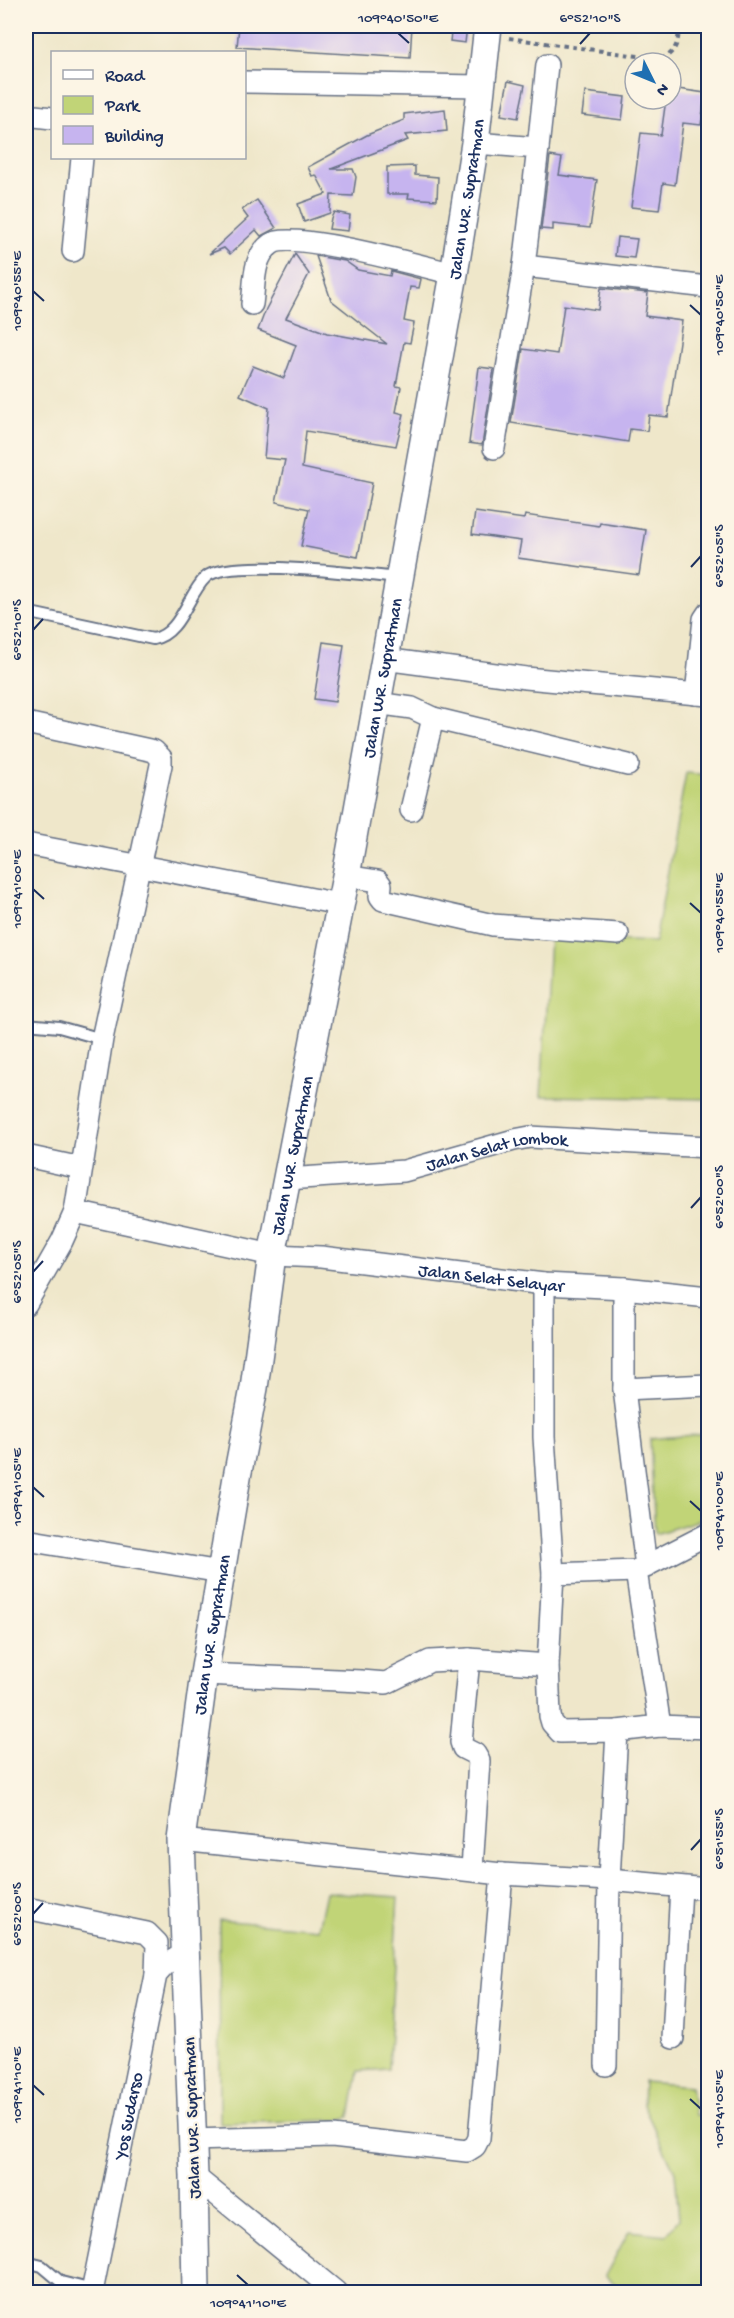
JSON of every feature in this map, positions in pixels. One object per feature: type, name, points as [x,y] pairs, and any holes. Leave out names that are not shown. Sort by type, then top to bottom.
[{"type":"street","name":"Jalan WR. Supratman","points":[[196,2292],[194,2176],[181,1840],[221,1572],[279,1256],[287,1179],[339,904],[363,879],[394,705],[400,661],[399,578],[454,274],[474,143],[487,30]]},
{"type":"street","points":[[494,448],[524,266],[547,65]]},
{"type":"street","points":[[246,82],[480,86]]},
{"type":"street","points":[[26,115],[51,118]]},
{"type":"street","points":[[474,143],[538,148]]},
{"type":"street","points":[[73,251],[82,159]]},
{"type":"street","points":[[252,304],[259,258],[272,243],[280,240],[308,242],[454,274]]},
{"type":"street","points":[[524,266],[708,287]]},
{"type":"street","points":[[400,661],[526,678],[702,695],[704,619],[708,614]]},
{"type":"street","points":[[394,705],[433,718],[628,765]]},
{"type":"street","points":[[411,810],[433,718]]},
{"type":"street","points":[[26,723],[149,750],[159,755],[161,765],[102,1039],[75,1212],[62,1241],[33,1278],[26,1304]]},
{"type":"street","points":[[26,844],[140,864],[339,904]]},
{"type":"street","points":[[363,879],[381,885],[381,898],[388,902],[493,925],[618,934]]},
{"type":"street","name":"Jalan Selat Lombok","points":[[287,1179],[404,1171],[496,1144],[530,1137],[708,1147]]},
{"type":"street","points":[[26,1156],[81,1168]]},
{"type":"street","name":"Jalan Selat Selayar","points":[[75,1212],[279,1256],[321,1257],[544,1284],[624,1288],[708,1297]]},
{"type":"street","points":[[544,1284],[544,1437],[553,1574],[548,1665],[552,1723],[560,1732],[617,1731],[660,1725],[708,1728]]},
{"type":"street","points":[[624,1288],[624,1389],[641,1569],[660,1725]]},
{"type":"street","points":[[624,1389],[708,1385]]},
{"type":"street","points":[[553,1574],[641,1569],[708,1534]]},
{"type":"street","points":[[26,1540],[221,1572]]},
{"type":"street","points":[[204,1674],[361,1681],[380,1684],[398,1678],[427,1662],[469,1659],[548,1665]]},
{"type":"street","points":[[469,1659],[461,1742],[463,1748],[475,1754],[479,1761],[472,1869]]},
{"type":"street","points":[[606,2066],[609,1880],[617,1731]]},
{"type":"street","points":[[181,1840],[472,1869],[502,1874],[708,1889]]},
{"type":"street","points":[[191,2140],[332,2136],[467,2151],[475,2146],[479,2138],[502,1874]]},
{"type":"street","points":[[673,2037],[681,1887]]},
{"type":"street","name":"Yos Sudarso","points":[[26,1908],[147,1933],[157,1943],[156,1975],[93,2291]]},
{"type":"street","points":[[156,1975],[165,1965],[185,1953]]},
{"type":"street","points":[[194,2176],[336,2292]]},
{"type":"lane","points":[[26,612],[153,639],[164,635],[172,628],[198,586],[206,577],[217,572],[237,569],[289,569],[399,578]]},
{"type":"lane","points":[[26,1024],[59,1027],[102,1039]]},
{"type":"lane","points":[[26,2262],[42,2266],[61,2282],[93,2291]]},
{"type":"path","points":[[487,30],[659,58],[667,57],[675,48],[679,26]]},
{"type":"green space","points":[[686,773],[708,775],[708,1099],[541,1096],[550,938],[655,942]]},
{"type":"green space","points":[[704,1434],[700,1520],[655,1534],[650,1439]]},
{"type":"green space","points":[[326,1892],[398,1897],[388,2069],[358,2071],[350,2117],[338,2120],[220,2123],[219,1920],[318,1929]]},
{"type":"green space","points":[[644,2082],[691,2086],[695,2115],[708,2116],[708,2285],[702,2292],[626,2292],[605,2276],[629,2231],[666,2235],[679,2219],[675,2172],[643,2105]]},
{"type":"building","points":[[239,26],[412,26],[410,58],[237,47]]},
{"type":"building","points":[[452,26],[467,26],[465,43],[450,41]]},
{"type":"building","points":[[508,81],[525,85],[518,118],[501,115]]},
{"type":"building","points":[[683,90],[705,93],[701,125],[683,123],[675,185],[663,183],[659,210],[631,207],[641,133],[661,135],[664,111],[683,111]]},
{"type":"building","points":[[585,92],[623,97],[622,120],[582,115]]},
{"type":"building","points":[[445,109],[447,131],[405,135],[408,140],[331,169],[353,169],[356,177],[353,196],[331,195],[330,213],[304,222],[298,204],[326,194],[316,175],[312,176],[308,167],[367,135],[404,120],[404,114]]},
{"type":"building","points":[[550,156],[562,158],[559,175],[597,180],[590,228],[553,224],[553,230],[541,229]]},
{"type":"building","points":[[415,166],[415,175],[438,177],[437,200],[408,198],[409,194],[387,194],[387,167]]},
{"type":"building","points":[[257,200],[276,228],[261,236],[256,230],[230,254],[224,248],[209,254],[248,218],[242,210]]},
{"type":"building","points":[[334,212],[350,215],[348,231],[329,229]]},
{"type":"building","points":[[617,237],[637,239],[634,258],[615,256]]},
{"type":"building","points":[[295,254],[309,274],[286,318],[327,333],[387,344],[331,300],[316,256],[345,261],[358,270],[390,276],[391,271],[421,279],[419,288],[410,287],[404,321],[414,323],[410,343],[404,342],[396,386],[401,387],[396,412],[404,414],[396,446],[306,431],[302,468],[372,483],[358,557],[301,546],[309,509],[276,502],[285,460],[264,458],[269,408],[240,395],[253,366],[284,378],[296,345],[258,330],[266,309]]},
{"type":"building","points":[[601,288],[648,293],[645,316],[682,321],[668,417],[649,415],[647,431],[630,429],[628,442],[511,423],[523,349],[557,354],[564,305],[598,310]]},
{"type":"building","points":[[479,367],[494,369],[482,445],[469,443]]},
{"type":"building","points":[[475,512],[524,519],[525,515],[599,526],[600,523],[646,530],[639,575],[518,558],[521,541],[472,534]]},
{"type":"building","points":[[323,642],[344,645],[335,702],[314,699]]}]
